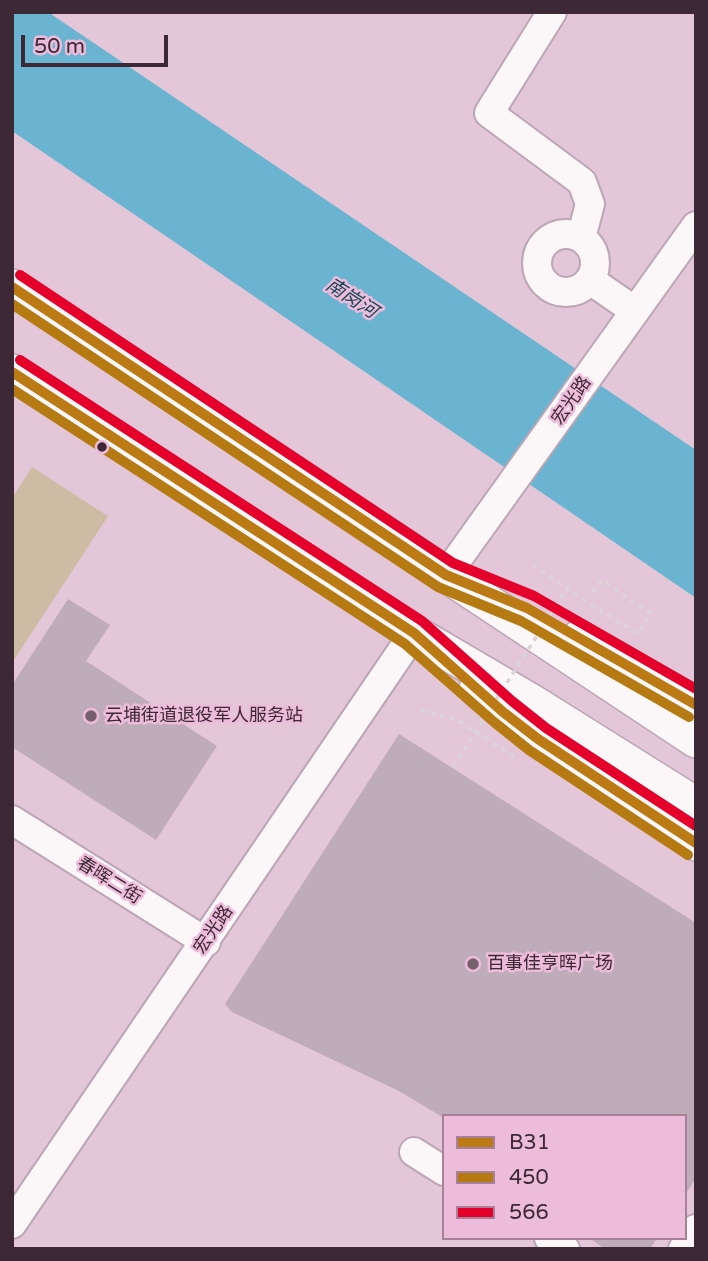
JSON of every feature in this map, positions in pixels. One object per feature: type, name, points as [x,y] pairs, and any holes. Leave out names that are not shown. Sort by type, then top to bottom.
[{"type":"main road","points":[[12,287],[696,740]]},
{"type":"main road","points":[[12,372],[414,633],[535,704],[696,805]]},
{"type":"main road","points":[[446,575],[527,608],[696,705]]},
{"type":"main road","points":[[414,633],[538,740],[696,843]]},
{"type":"street","points":[[552,12],[489,113],[582,183],[590,204],[581,238]]},
{"type":"street","name":"宏光路","points":[[446,575],[696,226]]},
{"type":"street","points":[[573,235],[581,238],[593,252],[594,272],[590,280],[574,292],[554,290],[546,285],[537,268],[540,249],[554,237],[573,235]]},
{"type":"street","points":[[590,280],[635,311]]},
{"type":"street","name":"宏光路","points":[[12,1224],[414,633]]},
{"type":"street","name":"春晖二街","points":[[12,820],[206,942]]},
{"type":"street","points":[[414,1152],[442,1170]]},
{"type":"street","points":[[683,1249],[696,1229]]},
{"type":"path","points":[[533,564],[638,635],[651,614],[601,580],[589,597]]},
{"type":"path","points":[[453,767],[567,589]]},
{"type":"path","points":[[421,710],[455,719],[475,732]]},
{"type":"shaded area","points":[[32,467],[108,516],[12,663],[12,498]]},
{"type":"water","name":"南岗河","points":[[12,12],[48,12],[696,450],[696,598],[12,131]]},
{"type":"building","name":"云埔街道退役军人服务站","points":[[68,599],[110,625],[86,661],[217,746],[156,840],[12,747],[12,685]]},
{"type":"building","name":"百事佳亨晖广场","points":[[399,734],[696,923],[696,1178],[687,1192],[687,1114],[442,1114],[442,1117],[399,1091],[232,1012],[225,1004]]},
{"type":"building","points":[[592,1240],[656,1240],[650,1249],[605,1249]]},
{"type":"transit line","name":"566","points":[[20,275],[453,563],[534,596],[696,689]]},
{"type":"transit line","name":"B31","points":[[12,287],[446,575],[527,608],[696,705]]},
{"type":"transit line","name":"450","points":[[12,304],[438,587],[521,621],[689,717]]},
{"type":"transit line","name":"566","points":[[20,360],[422,621],[546,728],[696,826]]},
{"type":"transit line","name":"B31","points":[[12,372],[414,633],[503,712],[538,739],[696,843]]},
{"type":"transit line","name":"450","points":[[12,389],[405,644],[529,750],[688,855]]},
{"type":"place","name":"云埔街道退役军人服务站","points":[[91,716]]},
{"type":"place","name":"百事佳亨晖广场","points":[[473,964]]}]
